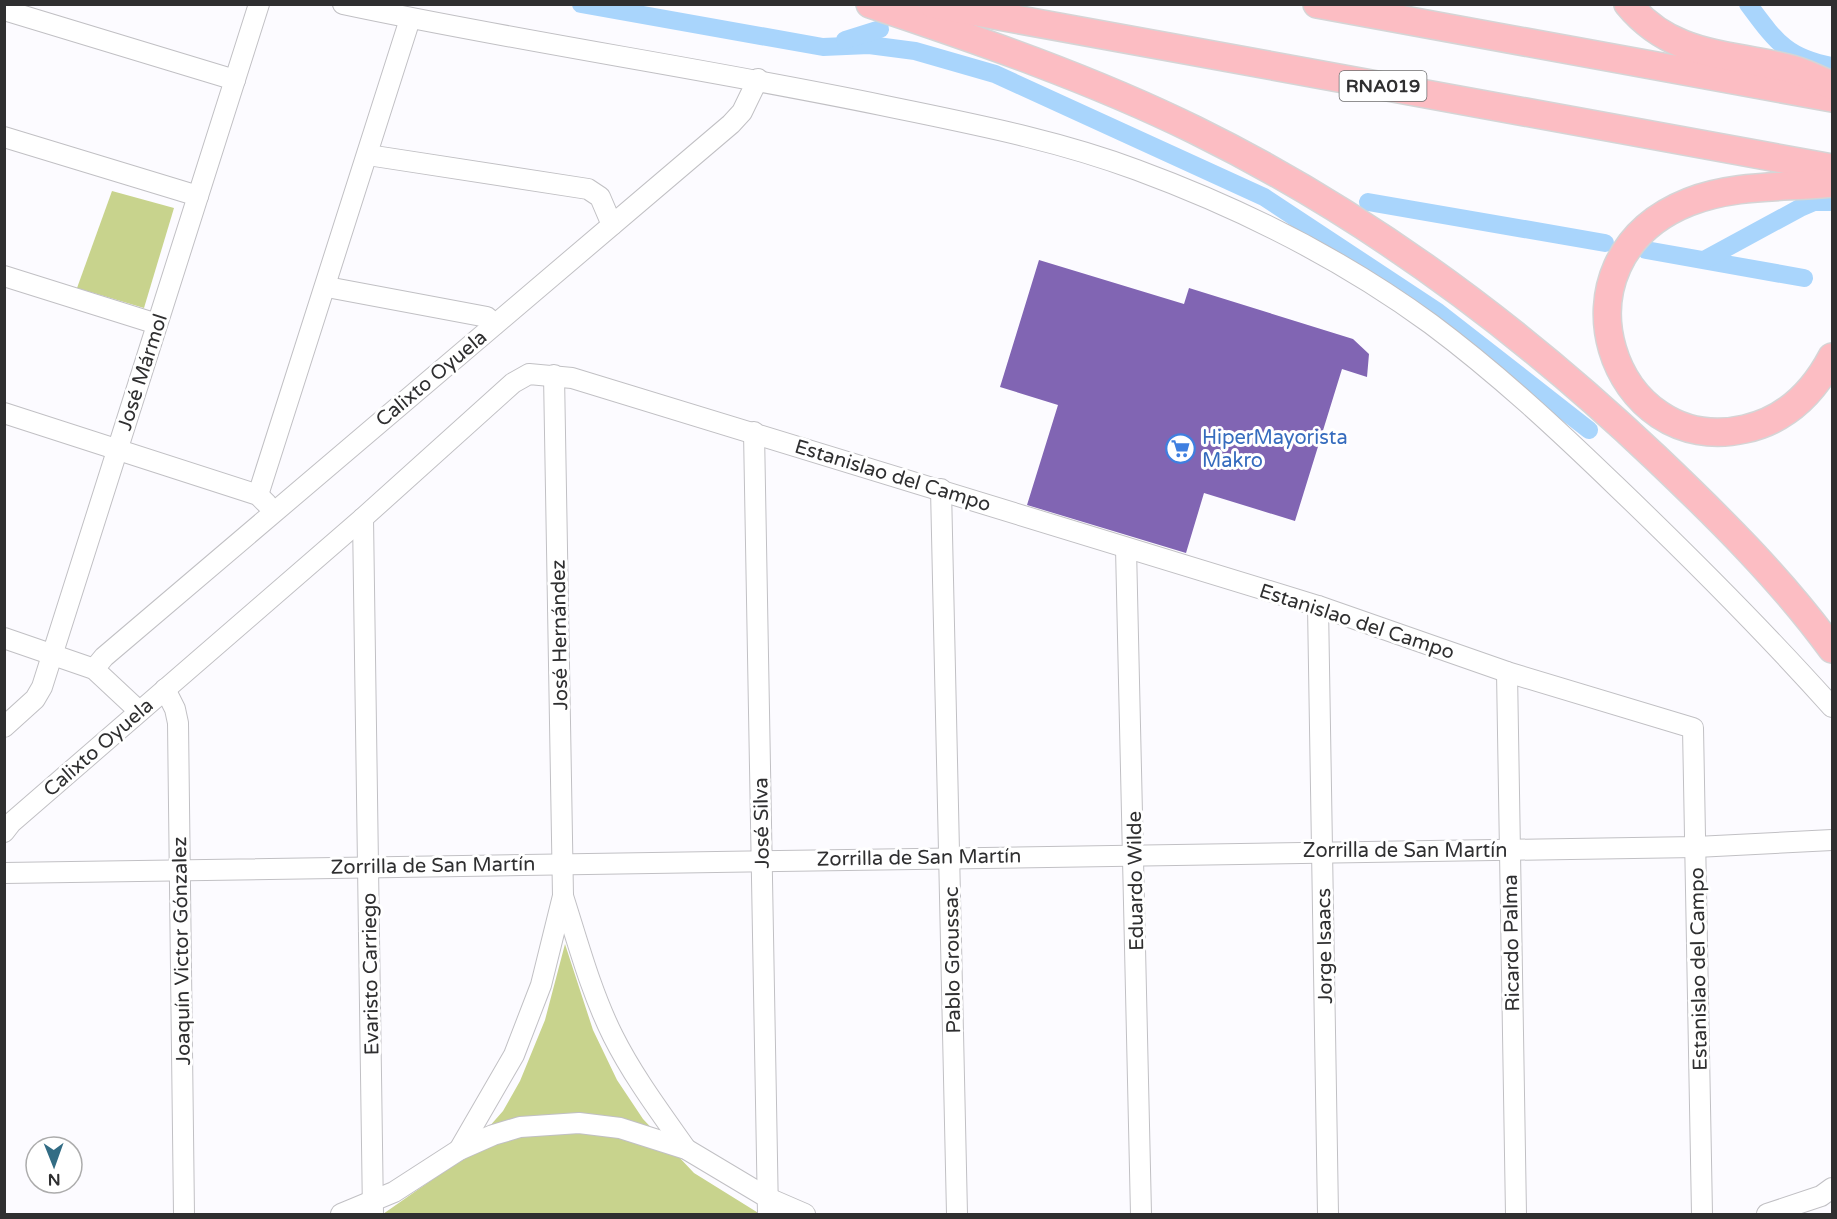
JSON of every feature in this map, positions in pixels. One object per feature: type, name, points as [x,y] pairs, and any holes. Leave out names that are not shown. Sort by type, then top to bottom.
[{"type":"highway","points":[[870,4],[1017,54],[1149,109],[1260,165],[1397,247],[1497,320],[1625,429],[1728,529],[1782,587],[1833,649]]},
{"type":"highway","name":"RNA019","points":[[933,4],[1833,168]]},
{"type":"highway","points":[[1317,4],[1833,98]]},
{"type":"highway","points":[[1628,4],[1648,26],[1686,47],[1797,71],[1833,86]]},
{"type":"highway","points":[[1833,183],[1743,188],[1706,197],[1666,213],[1635,238],[1623,254],[1614,273],[1606,314],[1611,347],[1636,393],[1661,414],[1698,430],[1738,431],[1778,418],[1809,392],[1833,357]]},
{"type":"street","name":"José Mármol","points":[[4,727],[35,699],[42,687],[54,653],[259,4]]},
{"type":"street","points":[[343,4],[411,19],[758,79],[1033,138],[1088,154],[1255,220],[1329,259],[1429,323],[1530,403],[1698,566],[1833,707]]},
{"type":"street","points":[[4,10],[235,80]]},
{"type":"street","points":[[258,495],[327,287],[411,19]]},
{"type":"street","name":"Calixto Oyuela","points":[[94,669],[104,657],[273,510],[731,124],[742,112],[758,79]]},
{"type":"street","points":[[4,137],[198,196]]},
{"type":"street","points":[[368,155],[588,189],[600,197],[612,225]]},
{"type":"street","points":[[4,276],[157,324]]},
{"type":"street","points":[[327,287],[487,317],[494,325]]},
{"type":"street","name":"Calixto Oyuela","points":[[4,832],[11,823],[363,518],[513,383],[529,374],[554,375]]},
{"type":"street","name":"Estanislao del Campo","points":[[554,375],[754,432],[1318,606],[1507,672],[1693,728],[1702,1215]]},
{"type":"street","name":"José Hernández","points":[[459,1150],[514,1055],[541,985],[563,896],[554,375]]},
{"type":"street","points":[[4,413],[258,495],[273,510]]},
{"type":"street","name":"José Silva","points":[[754,432],[768,1206]]},
{"type":"street","name":"Pablo Groussac","points":[[940,489],[957,1215]]},
{"type":"street","name":"Evaristo Carriego","points":[[363,518],[373,1208]]},
{"type":"street","name":"Eduardo Wilde","points":[[1126,548],[1135,854],[1141,1215]]},
{"type":"street","name":"Jorge Isaacs","points":[[1318,606],[1328,1215]]},
{"type":"street","points":[[4,638],[54,653],[94,669],[139,711]]},
{"type":"street","name":"Ricardo Palma","points":[[1507,672],[1516,1215]]},
{"type":"street","name":"Joaquín Victor Gónzalez","points":[[165,689],[175,709],[178,723],[184,1215]]},
{"type":"street","name":"Zorrilla de San Martín","points":[[4,873],[369,865],[1696,847],[1833,840]]},
{"type":"street","name":"José Hernández","points":[[563,896],[591,984],[612,1036],[643,1089],[686,1149]]},
{"type":"street","points":[[341,1215],[373,1208],[459,1150],[520,1127],[579,1123],[620,1128],[686,1149],[768,1206],[805,1215]]},
{"type":"street","points":[[1767,1215],[1821,1196],[1833,1188]]},
{"type":"green space","points":[[112,191],[174,208],[144,308],[77,288]]},
{"type":"green space","points":[[565,944],[593,1030],[617,1080],[643,1119],[694,1173],[760,1214],[383,1214],[459,1161],[503,1111],[520,1081],[545,1020]]},
{"type":"building","name":"HiperMayorista Makro","points":[[1039,260],[1184,304],[1189,288],[1353,339],[1369,354],[1367,377],[1342,369],[1295,521],[1204,493],[1186,553],[1027,505],[1058,405],[1000,387]]},
{"type":"waterway","points":[[581,4],[823,47],[869,45],[915,51],[995,74],[1264,197],[1438,312],[1589,430]]},
{"type":"waterway","points":[[1748,4],[1783,46],[1803,58],[1832,66]]},
{"type":"waterway","points":[[845,40],[880,29]]},
{"type":"waterway","points":[[1368,202],[1605,243]]},
{"type":"waterway","points":[[1706,259],[1800,208],[1814,202],[1832,202]]},
{"type":"waterway","points":[[1646,250],[1804,278]]},
{"type":"place","name":"HiperMayorista Makro","points":[[1181,449]]}]
